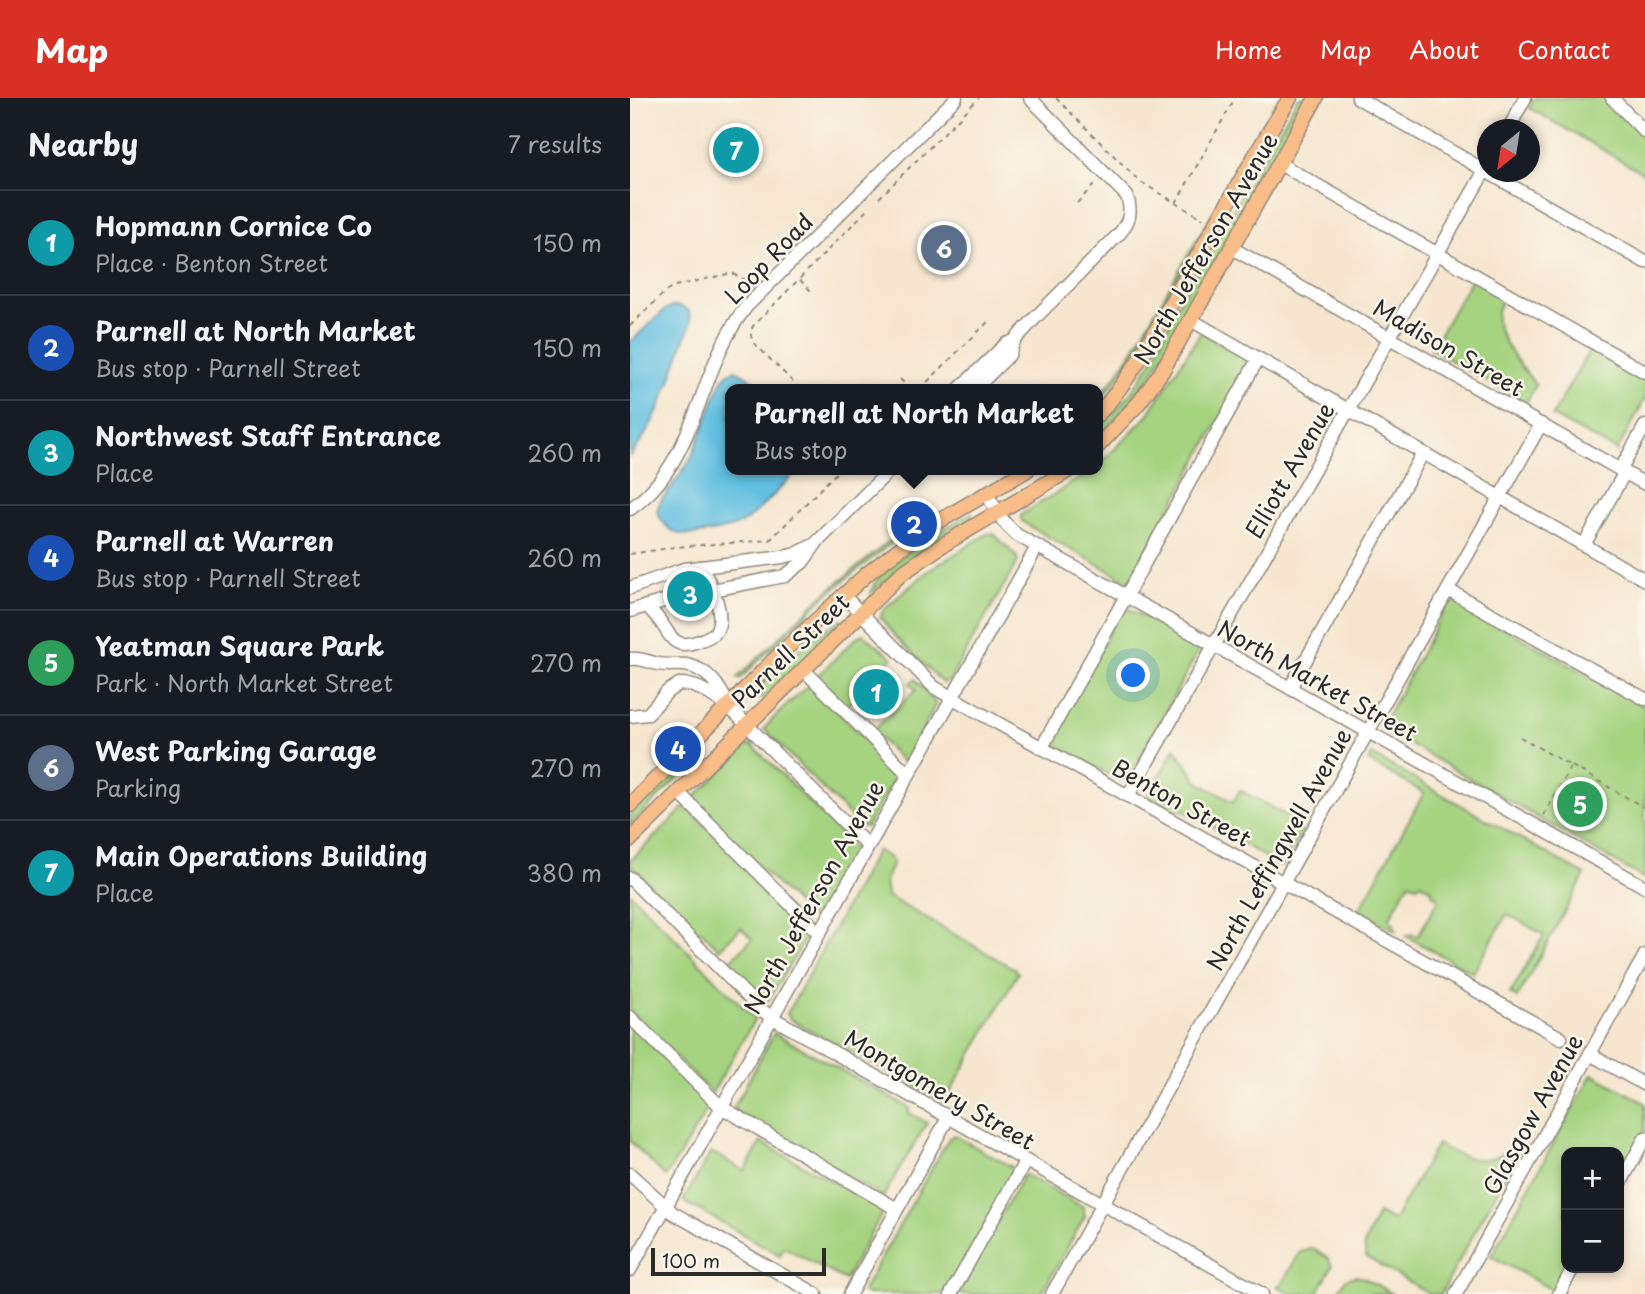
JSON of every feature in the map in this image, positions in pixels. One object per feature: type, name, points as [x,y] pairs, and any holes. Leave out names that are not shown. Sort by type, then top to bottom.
[{"type":"main road","name":"North Jefferson Avenue","points":[[1103,408],[1145,352],[1247,169],[1290,98]]},
{"type":"main road","name":"North Jefferson Avenue","points":[[1103,441],[1151,388],[1316,98]]},
{"type":"main road","points":[[986,493],[1018,475]]},
{"type":"main road","points":[[997,514],[1061,475]]},
{"type":"main road","name":"Parnell Street","points":[[630,805],[843,594],[897,549],[986,493]]},
{"type":"main road","name":"Parnell Street","points":[[630,839],[860,613],[920,559],[997,514]]},
{"type":"street","name":"Loop Road","points":[[630,509],[649,494],[674,462],[724,341],[746,307],[956,98]]},
{"type":"street","points":[[980,384],[1009,355],[1014,341],[1120,233],[1127,224],[1130,207],[1127,197],[1030,98]]},
{"type":"street","points":[[1358,98],[1477,162]]},
{"type":"street","points":[[1612,98],[1645,132]]},
{"type":"street","points":[[1511,119],[1519,100]]},
{"type":"street","points":[[1280,164],[1645,372]]},
{"type":"street","name":"Elliott Avenue","points":[[1128,796],[1478,182]]},
{"type":"street","points":[[1511,182],[1645,262]]},
{"type":"street","name":"Madison Street","points":[[1232,248],[1645,484]]},
{"type":"street","points":[[1191,320],[1645,580]]},
{"type":"street","points":[[965,384],[1006,344],[1014,341]]},
{"type":"street","points":[[1042,747],[1258,359]]},
{"type":"street","name":"North Leffingwell Avenue","points":[[1052,1294],[1541,424]]},
{"type":"street","points":[[1584,545],[1645,426]]},
{"type":"street","points":[[1290,688],[1423,453]]},
{"type":"street","points":[[630,611],[713,590],[785,576],[803,562],[817,542],[883,475]]},
{"type":"street","name":"North Market Street","points":[[986,493],[997,514],[1011,530],[1037,547],[1645,887]]},
{"type":"street","points":[[630,588],[675,571],[796,554],[817,542]]},
{"type":"street","name":"North Jefferson Avenue","points":[[630,1270],[1037,547]]},
{"type":"street","points":[[646,606],[659,619],[671,640],[684,644],[709,637],[718,630],[719,617],[710,581],[699,567]]},
{"type":"street","points":[[1448,590],[1645,699]]},
{"type":"street","name":"Benton Street","points":[[843,594],[934,687],[1561,1038]]},
{"type":"street","points":[[630,659],[689,666],[702,671],[720,688],[729,707]]},
{"type":"street","points":[[804,670],[908,774]]},
{"type":"street","points":[[630,716],[648,714],[667,692],[679,684],[698,686],[729,707],[867,845]]},
{"type":"street","points":[[678,792],[818,933]]},
{"type":"street","name":"Montgomery Street","points":[[630,878],[771,1017],[1258,1293]]},
{"type":"street","name":"Glasgow Avenue","points":[[1457,1294],[1645,955]]},
{"type":"street","points":[[630,1017],[721,1107],[897,1209]]},
{"type":"street","points":[[1590,1054],[1645,1085]]},
{"type":"street","points":[[850,1294],[948,1118]]},
{"type":"street","points":[[1624,1177],[1645,1139]]},
{"type":"street","points":[[951,1294],[1025,1161]]},
{"type":"street","points":[[630,1174],[665,1207],[816,1294]]},
{"type":"street","points":[[1559,1294],[1570,1273]]},
{"type":"path","points":[[879,198],[979,98]]},
{"type":"path","points":[[1056,98],[1139,181],[1205,220]]},
{"type":"path","points":[[1176,203],[1236,98]]},
{"type":"path","points":[[1077,203],[1100,180]]},
{"type":"path","points":[[795,384],[750,337],[753,326],[870,207]]},
{"type":"path","points":[[630,326],[665,292],[675,286],[732,273],[755,286]]},
{"type":"path","points":[[799,279],[814,294]]},
{"type":"path","points":[[925,384],[991,319]]},
{"type":"path","points":[[900,379],[904,384]]},
{"type":"path","points":[[630,554],[675,547],[770,540],[834,475]]},
{"type":"path","points":[[1520,737],[1645,808]]},
{"type":"path","points":[[1544,815],[1572,766]]},
{"type":"green space","points":[[1278,98],[1282,98],[1137,349],[1103,396],[1103,392],[1135,347]]},
{"type":"green space","points":[[1298,98],[1309,98],[1156,367],[1140,392],[1103,433],[1103,425],[1129,396],[1154,358],[1176,307]]},
{"type":"green space","points":[[1535,98],[1607,98],[1645,137],[1645,174],[1529,108]]},
{"type":"green space","points":[[1472,278],[1504,296],[1497,312],[1500,330],[1510,351],[1536,385],[1526,403],[1431,349]]},
{"type":"green space","points":[[1201,332],[1252,362],[1129,582],[1029,526],[1021,520],[1021,515],[1085,475],[1103,475],[1103,461],[1148,415]]},
{"type":"green space","points":[[1590,349],[1645,379],[1645,399],[1617,451],[1552,416]]},
{"type":"green space","points":[[971,513],[974,519],[916,554],[871,593],[884,572],[898,560]]},
{"type":"green space","points":[[913,522],[914,525],[825,596],[740,679],[737,678],[824,594]]},
{"type":"green space","points":[[987,534],[994,534],[1018,561],[949,681],[943,683],[896,637],[880,617],[884,609],[928,571]]},
{"type":"green space","points":[[1454,602],[1645,707],[1645,879],[1385,730],[1384,722],[1446,607]]},
{"type":"green space","points":[[1124,606],[1196,646],[1198,652],[1128,779],[1119,780],[1049,741]]},
{"type":"green space","points":[[841,619],[843,622],[775,689],[761,699],[754,692],[809,641]]},
{"type":"green space","points":[[863,634],[893,658],[847,706],[817,676]]},
{"type":"green space","points":[[915,679],[936,704],[903,762],[872,731],[916,690],[910,683]]},
{"type":"green space","points":[[810,684],[898,772],[867,827],[860,826],[764,729]]},
{"type":"green space","points":[[702,743],[708,748],[630,825],[630,815]]},
{"type":"green space","points":[[752,745],[853,846],[853,854],[813,920],[692,800],[746,746]]},
{"type":"green space","points":[[1175,748],[1198,782],[1233,802],[1240,790],[1298,822],[1296,828],[1302,831],[1283,866],[1275,866],[1266,861],[1267,858],[1181,809],[1175,811],[1148,796]]},
{"type":"green space","points":[[1372,755],[1585,875],[1517,998],[1510,994],[1544,935],[1507,914],[1473,973],[1406,936],[1418,936],[1439,899],[1421,883],[1417,886],[1409,882],[1389,919],[1396,931],[1359,910],[1424,793],[1368,761]]},
{"type":"green space","points":[[686,806],[810,931],[768,1001],[728,963],[752,939],[741,928],[719,949],[700,930],[697,932],[630,864]]},
{"type":"green space","points":[[877,850],[893,863],[885,881],[887,896],[1018,973],[944,1103],[791,1020],[787,1014]]},
{"type":"green space","points":[[630,893],[755,1019],[712,1093],[630,1011]]},
{"type":"green space","points":[[630,1023],[710,1105],[666,1177],[630,1141]]},
{"type":"green space","points":[[774,1033],[910,1108],[908,1112],[927,1123],[883,1197],[733,1109]]},
{"type":"green space","points":[[1592,1074],[1645,1103],[1645,1130],[1624,1169],[1624,1147],[1561,1147],[1561,1273],[1564,1273],[1556,1292],[1491,1256]]},
{"type":"green space","points":[[954,1135],[1015,1169],[947,1294],[865,1294],[862,1292],[949,1138]]},
{"type":"green space","points":[[1525,1140],[1441,1294],[1430,1294],[1366,1257],[1364,1245],[1378,1213],[1393,1221],[1437,1144],[1461,1156],[1482,1159],[1502,1154]]},
{"type":"green space","points":[[761,1142],[884,1210],[845,1280],[784,1247],[780,1255],[683,1201],[711,1152],[745,1171]]},
{"type":"green space","points":[[1024,1174],[1083,1207],[1085,1216],[1041,1294],[956,1294]]},
{"type":"green space","points":[[1312,1248],[1328,1258],[1332,1266],[1317,1294],[1292,1294],[1277,1286],[1282,1283],[1299,1253]]},
{"type":"green space","points":[[1355,1276],[1393,1294],[1336,1294],[1346,1279]]},
{"type":"water","points":[[673,306],[687,310],[690,325],[658,410],[641,442],[630,456],[630,342],[666,309]]},
{"type":"water","points":[[735,370],[756,384],[725,384],[725,475],[793,475],[755,513],[738,525],[701,534],[685,535],[672,531],[657,511],[660,502],[690,461],[722,380]]},
{"type":"place","name":"Main Operations Building","points":[[736,150]]},
{"type":"place","name":"West Parking Garage","points":[[944,248]]},
{"type":"place","name":"Parnell at North Market","points":[[914,524]]},
{"type":"place","name":"Northwest Staff Entrance","points":[[690,594]]},
{"type":"place","name":"Hopmann Cornice Co","points":[[876,692]]},
{"type":"place","name":"Parnell at Warren","points":[[678,749]]},
{"type":"place","name":"Yeatman Square Park","points":[[1580,804]]}]
